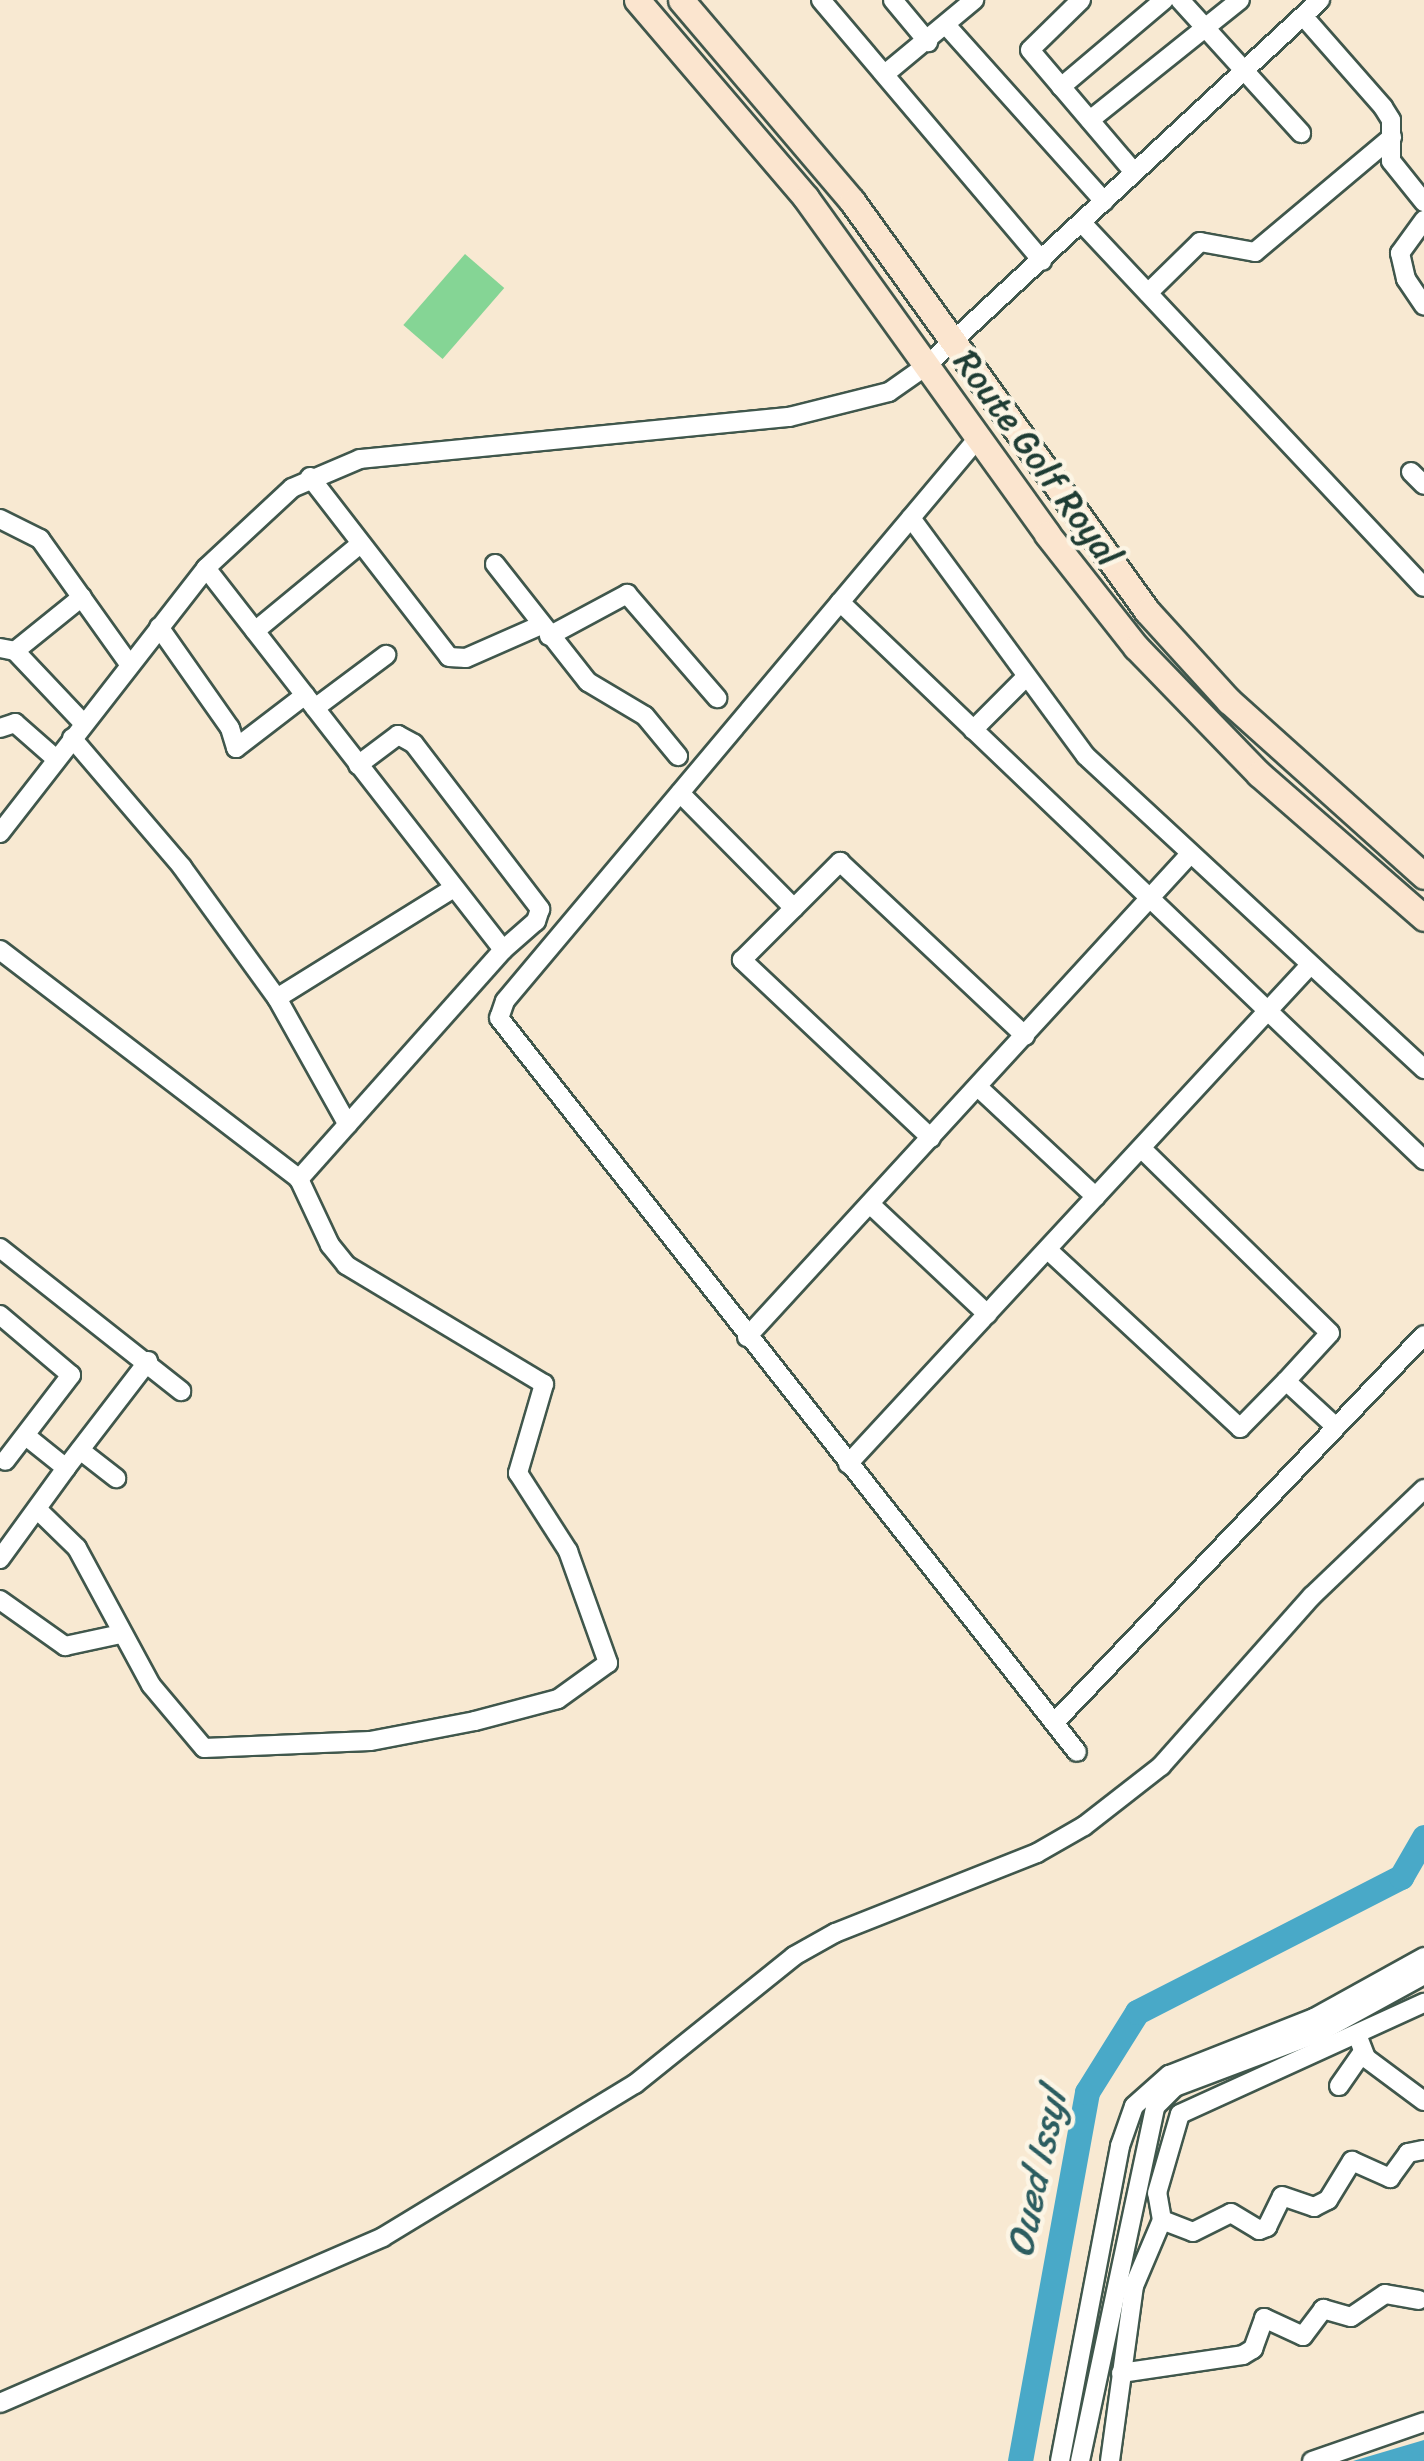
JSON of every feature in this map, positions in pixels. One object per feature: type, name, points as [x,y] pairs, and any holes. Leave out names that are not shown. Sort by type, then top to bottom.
[{"type":"street","name":"Route Golf Royal","points":[[637,0],[806,198],[978,438],[1136,647],[1259,774],[1424,918]]},
{"type":"street","name":"Route Golf Royal","points":[[681,0],[852,201],[1116,574],[1175,644],[1228,702],[1424,876]]},
{"type":"street","points":[[821,0],[1042,260]]},
{"type":"street","points":[[893,0],[928,42]]},
{"type":"street","points":[[886,74],[974,0]]},
{"type":"street","points":[[1081,0],[1030,47],[1134,172]]},
{"type":"street","points":[[1062,87],[1164,0]]},
{"type":"street","points":[[1180,0],[1302,133]]},
{"type":"street","points":[[1090,120],[1240,0]]},
{"type":"street","points":[[0,833],[206,568],[270,506],[310,477],[388,454],[815,413],[878,397],[926,366],[949,340],[1042,260],[1320,0]]},
{"type":"street","points":[[1304,16],[1383,107],[1392,136],[1391,161],[1424,202]]},
{"type":"street","points":[[946,24],[1104,201]]},
{"type":"street","points":[[1148,294],[1207,240],[1255,252],[1392,136]]},
{"type":"street","points":[[1424,220],[1400,254],[1406,279],[1424,306]]},
{"type":"street","points":[[1082,223],[1424,587]]},
{"type":"street","points":[[978,438],[505,1001],[500,1018],[1077,1752]]},
{"type":"street","points":[[310,477],[449,657],[466,658],[628,594],[717,698]]},
{"type":"street","points":[[911,518],[1086,756],[1424,1070]]},
{"type":"street","points":[[0,519],[40,539],[130,665]]},
{"type":"street","points":[[255,631],[360,544]]},
{"type":"street","points":[[495,564],[588,682],[645,716],[678,756]]},
{"type":"street","points":[[206,568],[502,950]]},
{"type":"street","points":[[82,597],[8,649],[182,867],[277,998],[348,1126]]},
{"type":"street","points":[[840,602],[1424,1160]]},
{"type":"street","points":[[159,627],[230,728],[236,748],[386,655]]},
{"type":"street","points":[[973,730],[1026,678]]},
{"type":"street","points":[[0,728],[15,723],[56,759]]},
{"type":"street","points":[[299,1180],[502,950],[536,921],[540,909],[414,744],[398,735],[358,765]]},
{"type":"street","points":[[680,793],[794,908]]},
{"type":"street","points":[[747,1337],[1190,854]]},
{"type":"street","points":[[931,1138],[742,960],[840,862],[1025,1036]]},
{"type":"street","points":[[277,998],[454,888]]},
{"type":"street","points":[[0,950],[299,1180],[330,1245],[346,1265],[544,1384],[518,1472],[568,1551],[606,1667],[558,1698],[475,1721],[370,1741],[204,1748],[184,1732],[121,1634],[78,1548],[39,1511]]},
{"type":"street","points":[[848,1464],[1310,965]]},
{"type":"street","points":[[978,1088],[1096,1198]]},
{"type":"street","points":[[1048,1250],[1240,1428],[1286,1381],[1330,1333],[1142,1149]]},
{"type":"street","points":[[870,1204],[987,1314]]},
{"type":"street","points":[[0,1248],[148,1361],[181,1391]]},
{"type":"street","points":[[0,1316],[71,1373],[26,1436],[2,1462]]},
{"type":"street","points":[[1054,1723],[1424,1335]]},
{"type":"street","points":[[0,1559],[148,1361]]},
{"type":"street","points":[[1286,1381],[1336,1427]]},
{"type":"street","points":[[26,1436],[66,1468]]},
{"type":"street","points":[[80,1450],[116,1478]]},
{"type":"street","points":[[0,2402],[383,2237],[635,2084],[808,1948],[1037,1852],[1084,1826],[1161,1766],[1312,1596],[1424,1489]]},
{"type":"street","points":[[0,1600],[65,1646],[121,1634]]},
{"type":"street","points":[[1060,2461],[1120,2146],[1134,2106],[1169,2075],[1314,2018],[1424,1957]]},
{"type":"street","points":[[1080,2461],[1155,2107],[1174,2087],[1318,2033],[1424,1975]]},
{"type":"street","points":[[1110,2461],[1134,2286],[1162,2220],[1157,2193],[1180,2114],[1360,2045],[1424,2003]]},
{"type":"street","points":[[1338,2086],[1360,2045]]},
{"type":"street","points":[[1360,2045],[1424,2101]]},
{"type":"street","points":[[1162,2220],[1193,2232],[1231,2213],[1259,2230],[1267,2228],[1282,2196],[1314,2206],[1328,2200],[1352,2162],[1390,2178],[1408,2153],[1424,2150]]},
{"type":"street","points":[[1122,2373],[1174,2370],[1215,2355],[1243,2355],[1252,2349],[1264,2318],[1303,2336],[1323,2309],[1350,2317],[1385,2294],[1418,2300]]},
{"type":"street","points":[[1312,2461],[1424,2422]]},
{"type":"green space","points":[[465,254],[504,288],[443,359],[403,325]]},
{"type":"water","points":[[1424,2440],[1424,2461],[1353,2461]]},
{"type":"waterway","name":"Oued Issyl","points":[[1020,2461],[1087,2092],[1137,2012],[1401,1877],[1424,1837]]}]
